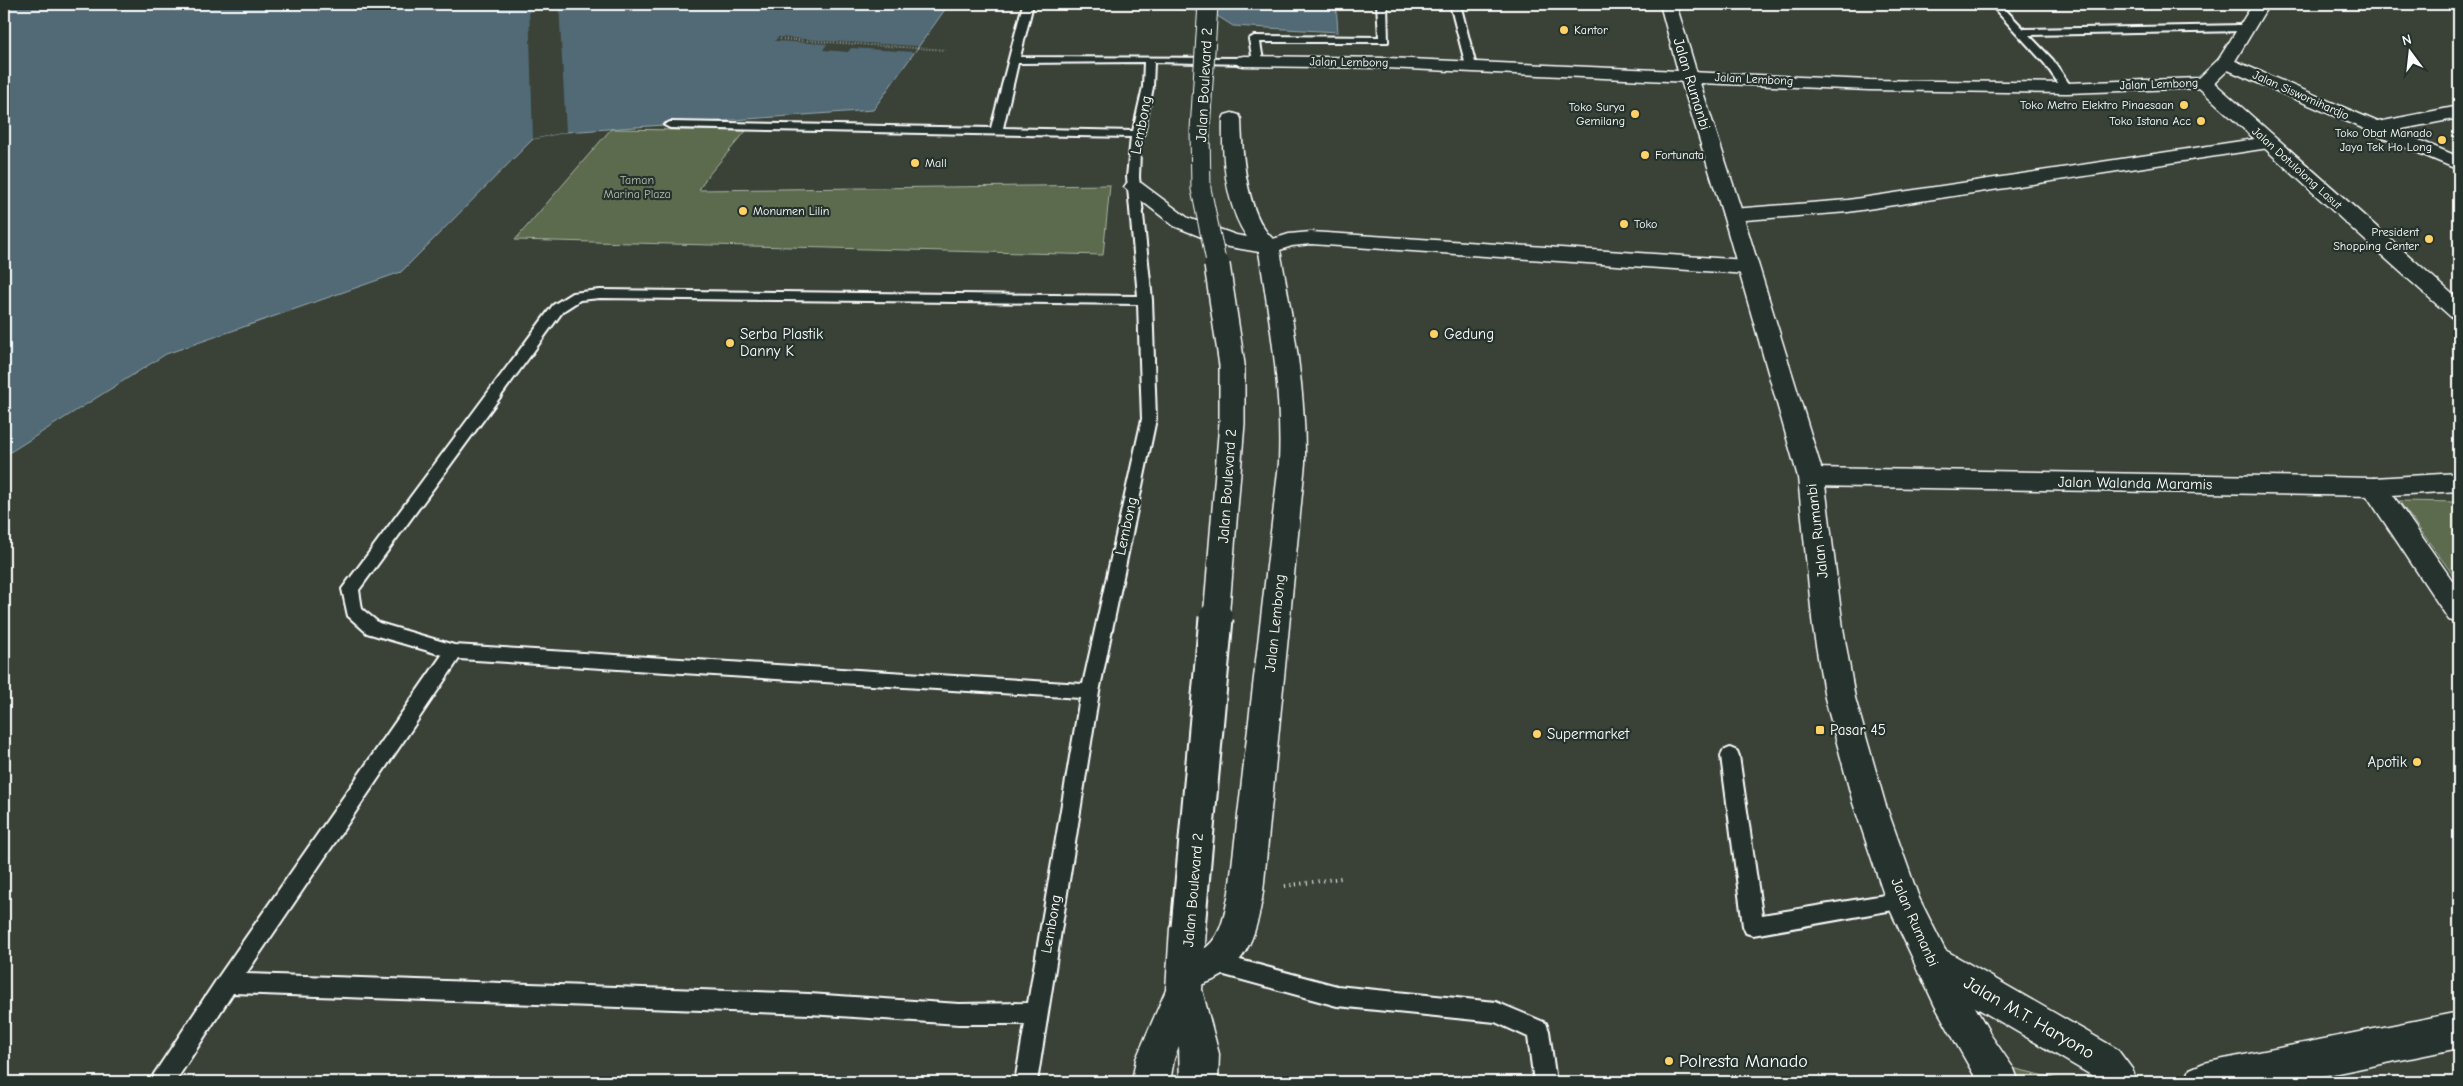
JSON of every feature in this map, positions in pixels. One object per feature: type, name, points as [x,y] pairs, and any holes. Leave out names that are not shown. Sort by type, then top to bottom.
[{"type":"main road","name":"Jalan Boulevard 2","points":[[1195,975],[1188,928],[1193,891],[1232,423],[1232,365],[1218,272],[1201,189],[1200,130],[1208,4]]},
{"type":"main road","name":"Jalan Rumanbi","points":[[1668,4],[1811,477],[1828,628],[1840,698],[1869,803],[1903,901],[1932,962],[1979,1050],[2000,1082]]},
{"type":"main road","points":[[2204,83],[2226,62],[2261,4]]},
{"type":"main road","name":"Jalan Lembong","points":[[1251,61],[1471,66],[1869,85],[2067,88],[2204,83]]},
{"type":"main road","name":"Jalan Siswomihardjo","points":[[2226,62],[2459,164]]},
{"type":"main road","name":"Jalan Dotulolong Lasut","points":[[2204,83],[2268,143],[2459,312]]},
{"type":"main road","points":[[2376,128],[2459,112]]},
{"type":"main road","points":[[1232,120],[1237,178],[1248,221],[1258,236],[1269,247]]},
{"type":"main road","points":[[1733,215],[1848,206],[2268,143]]},
{"type":"main road","points":[[1134,187],[1181,222],[1232,241],[1269,247],[1289,240],[1311,238],[1747,267]]},
{"type":"main road","name":"Jalan Lembong","points":[[1195,975],[1234,939],[1244,904],[1292,464],[1293,431],[1287,353],[1269,247]]},
{"type":"main road","name":"Jalan Walanda Maramis","points":[[1811,477],[2374,487],[2459,482]]},
{"type":"main road","points":[[2374,487],[2459,612]]},
{"type":"main road","name":"Jalan M.T. Haryono","points":[[1932,962],[2104,1062],[2118,1082]]},
{"type":"main road","points":[[1151,1082],[1154,1059],[1195,975]]},
{"type":"main road","points":[[1195,975],[1200,1082]]},
{"type":"main road","points":[[2204,1082],[2459,1030]]},
{"type":"lane","points":[[996,132],[1028,4]]},
{"type":"lane","points":[[1014,60],[1149,59],[1251,61],[1254,39],[1384,40],[1382,4]]},
{"type":"lane","points":[[1455,4],[1471,66]]},
{"type":"lane","points":[[1995,4],[2022,32],[2067,88]]},
{"type":"lane","points":[[2022,32],[2245,28]]},
{"type":"lane","name":"Lembong","points":[[1026,1082],[1090,692],[1149,419],[1145,300],[1134,187],[1134,152],[1148,87],[1149,59]]},
{"type":"lane","points":[[670,125],[1137,134]]},
{"type":"lane","points":[[1090,692],[454,652],[373,628],[354,612],[350,589],[558,308],[577,296],[600,294],[1145,300]]},
{"type":"lane","points":[[162,1082],[227,983],[454,652]]},
{"type":"lane","points":[[1730,756],[1753,926],[1903,901]]},
{"type":"lane","points":[[1195,975],[1337,996],[1496,1012],[1538,1030],[1544,1082]]},
{"type":"lane","points":[[227,983],[809,1004],[959,1014],[1036,1014]]},
{"type":"path","points":[[780,39],[947,50]]},
{"type":"path","points":[[1279,886],[1341,878]]},
{"type":"green space","name":"Taman Marina Plaza","points":[[611,129],[746,131],[706,178],[699,190],[1110,185],[1103,255],[515,240]]},
{"type":"green space","points":[[2399,501],[2459,502],[2459,583]]},
{"type":"green space","points":[[1992,1063],[2069,1082],[2005,1082]]},
{"type":"water","points":[[4,4],[949,4],[873,110],[566,132],[533,139],[401,272],[166,354],[4,456]]},
{"type":"water","points":[[1174,4],[1336,4],[1338,32],[1233,26],[1211,12],[1173,9]]},
{"type":"pier","points":[[529,4],[559,4],[566,132],[533,139]]},
{"type":"pier","points":[[778,37],[918,46],[914,52],[851,48],[848,52],[823,50],[827,44],[775,41]]},
{"type":"place","name":"Kantor","points":[[1564,30]]},
{"type":"place","name":"Toko Metro Elektro Pinaesaan","points":[[2184,105]]},
{"type":"place","name":"Toko Surya Gemilang","points":[[1635,114]]},
{"type":"place","name":"Toko Istana Acc","points":[[2201,121]]},
{"type":"place","name":"Toko Obat Manado Jaya Tek Ho Long","points":[[2442,140]]},
{"type":"place","name":"Fortunata","points":[[1645,155]]},
{"type":"place","name":"Mall","points":[[915,163]]},
{"type":"place","name":"Monumen Lilin","points":[[743,211]]},
{"type":"place","name":"Toko","points":[[1624,224]]},
{"type":"place","name":"President Shopping Center","points":[[2429,239]]},
{"type":"place","name":"Gedung","points":[[1434,334]]},
{"type":"place","name":"Serba Plastik Danny K","points":[[730,343]]},
{"type":"place","name":"Pasar 45","points":[[1820,730]]},
{"type":"place","name":"Supermarket","points":[[1537,734]]},
{"type":"place","name":"Apotik","points":[[2417,762]]},
{"type":"place","name":"Polresta Manado","points":[[1669,1061]]}]
